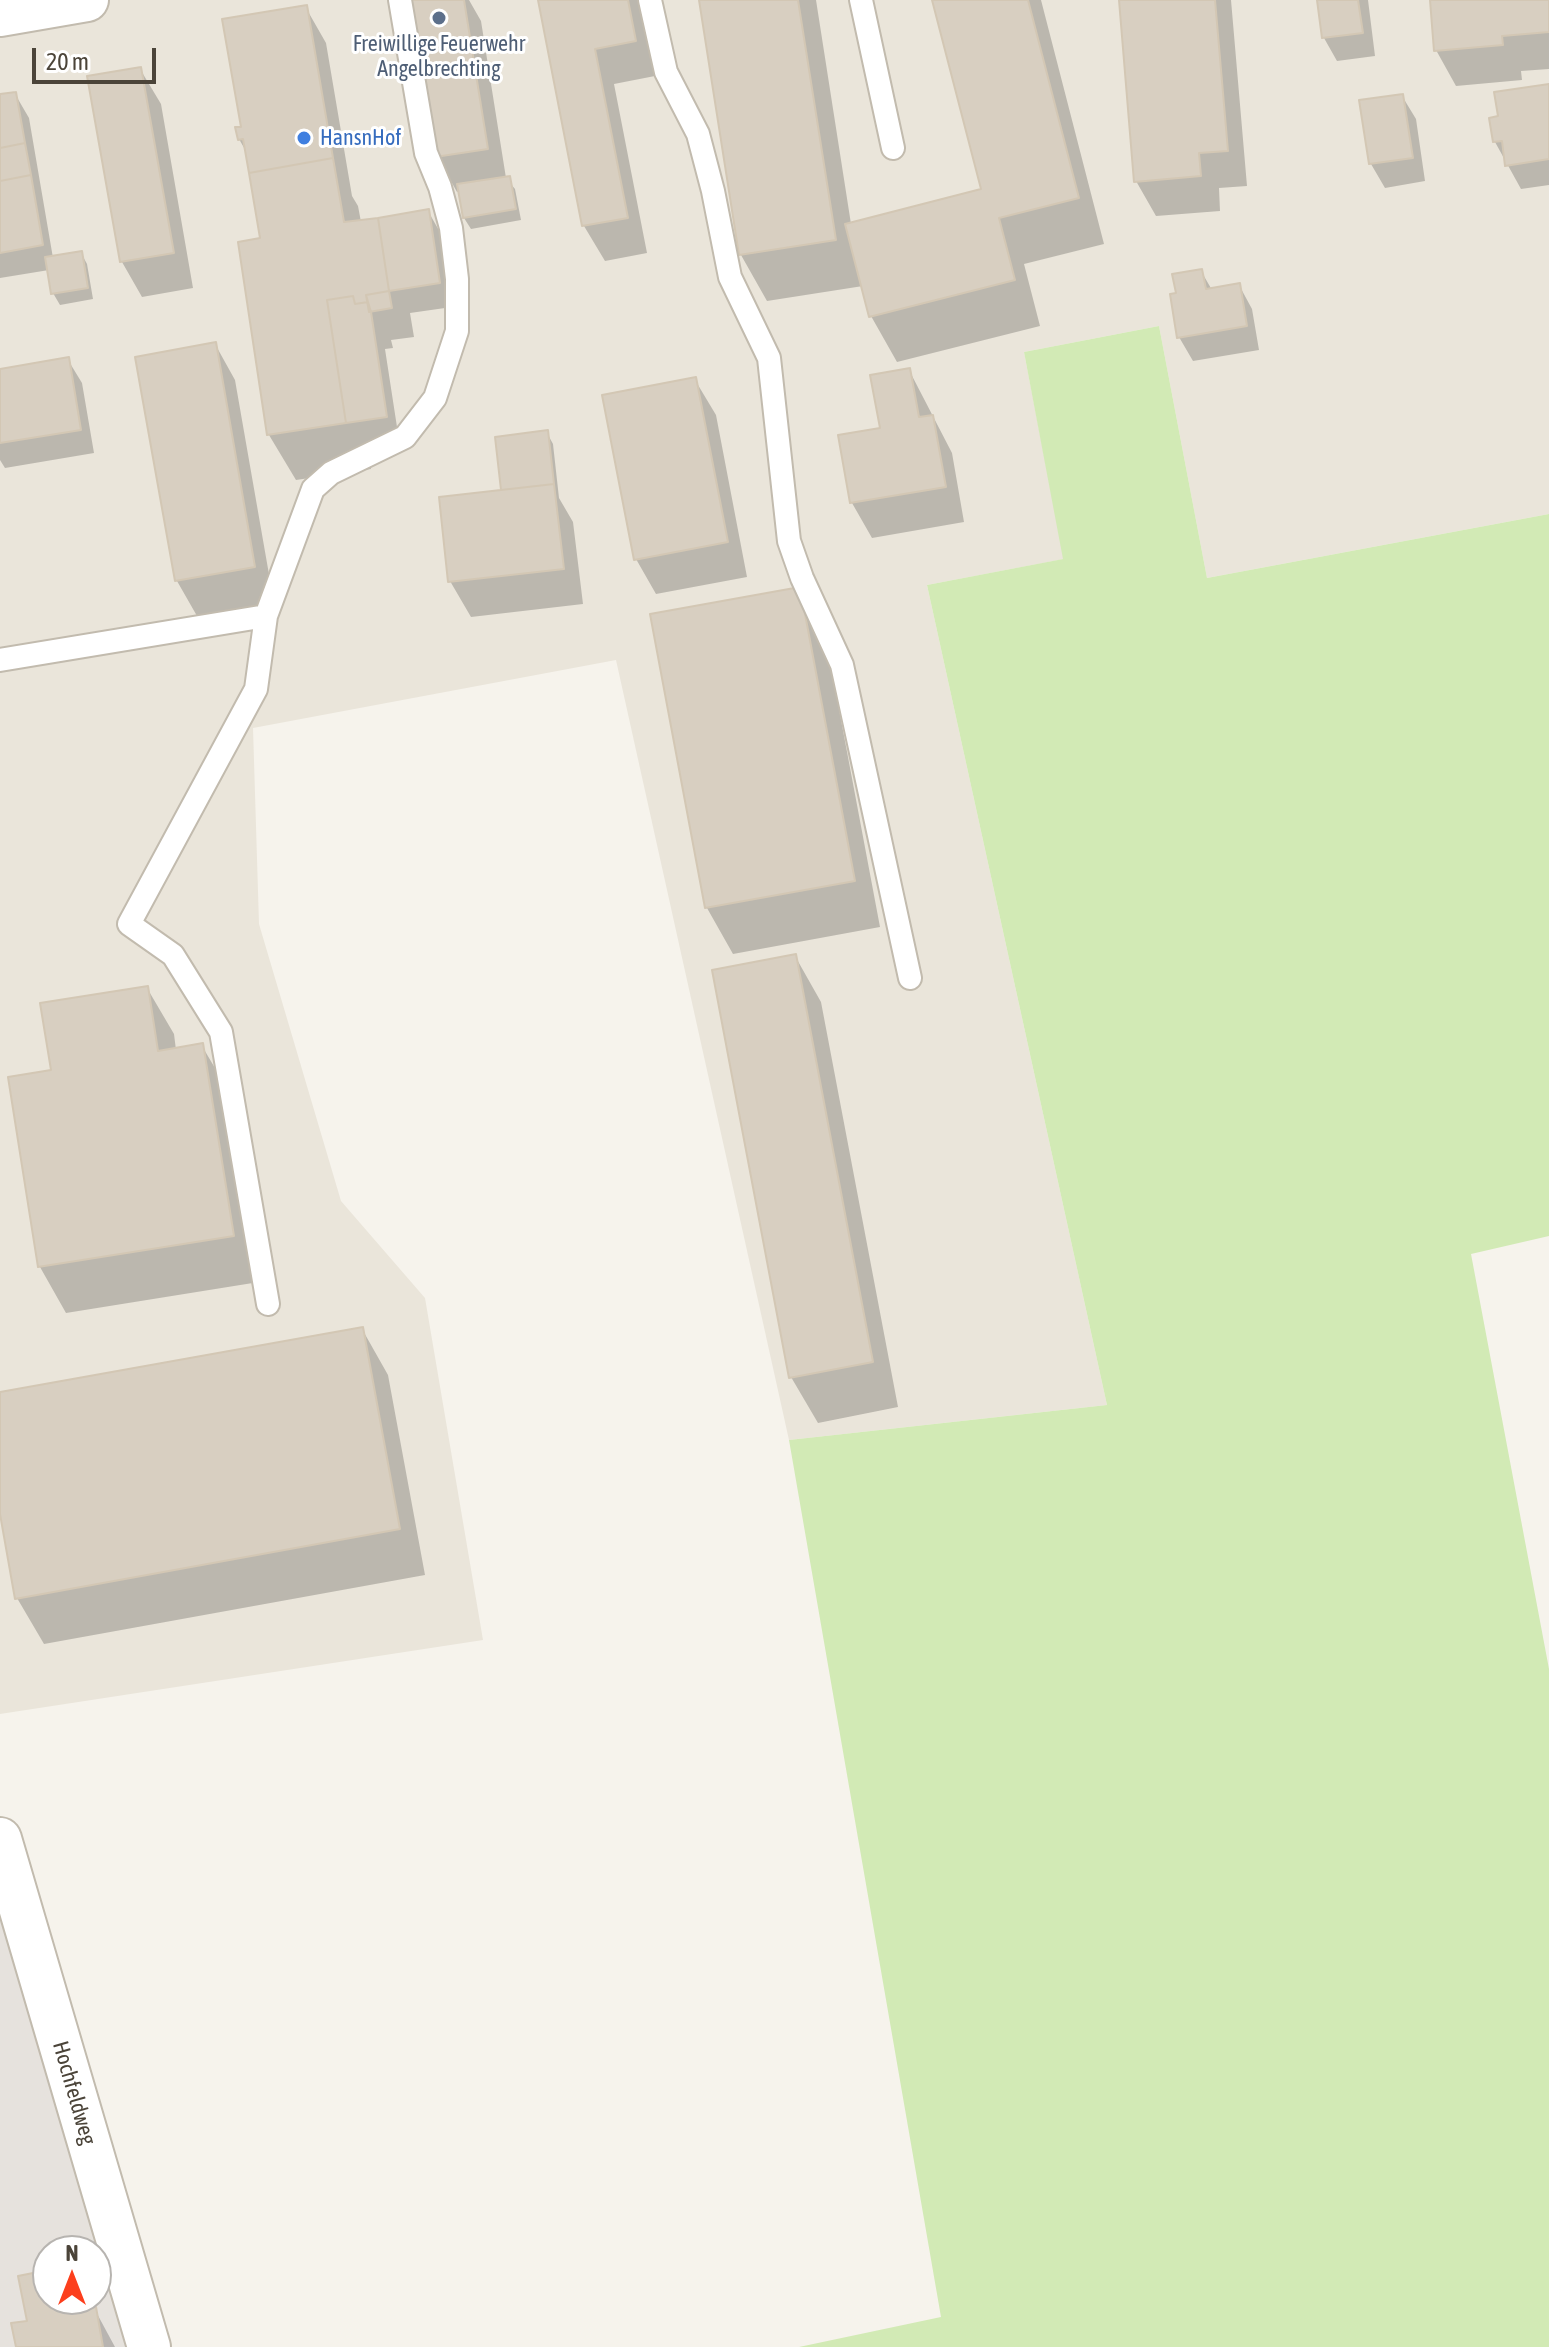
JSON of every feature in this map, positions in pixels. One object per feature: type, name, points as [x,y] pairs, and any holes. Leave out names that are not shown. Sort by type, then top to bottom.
[{"type":"street","points":[[0,15],[87,0]]},
{"type":"street","name":"Hochfeldweg","points":[[0,1839],[149,2347]]},
{"type":"lane","points":[[268,1304],[221,1032],[173,955],[129,924],[256,689],[266,616],[313,489],[331,473],[405,437],[435,398],[457,331],[457,279],[451,228],[440,187],[426,153],[400,0]]},
{"type":"lane","points":[[650,0],[666,72],[698,134],[730,277],[769,358],[789,541],[802,578],[842,665],[910,978]]},
{"type":"lane","points":[[861,0],[893,148]]},
{"type":"lane","points":[[0,660],[266,616]]},
{"type":"shaded area","points":[[0,0],[1549,0],[1549,514],[1207,578],[1159,326],[1024,352],[1064,559],[927,585],[1107,1405],[789,1440],[616,660],[253,728],[259,924],[341,1201],[425,1298],[483,1640],[0,1714]]},
{"type":"shaded area","points":[[0,1902],[97,2235],[32,2235],[32,2315],[112,2315],[112,2288],[129,2347],[0,2347]]},
{"type":"green space","points":[[1159,326],[1207,578],[1549,514],[1549,1236],[1471,1254],[1549,1669],[1549,2347],[799,2347],[941,2317],[789,1440],[1107,1405],[927,585],[1063,559],[1024,352]]},
{"type":"building","points":[[410,0],[464,0],[488,149],[435,157]]},
{"type":"building","points":[[538,0],[628,0],[636,41],[595,49],[628,218],[582,226]]},
{"type":"building","points":[[699,0],[798,0],[836,240],[739,255]]},
{"type":"building","points":[[932,0],[1028,0],[1079,198],[999,218],[1015,280],[869,317],[845,224],[981,189]]},
{"type":"building","points":[[1119,0],[1215,0],[1228,151],[1199,153],[1201,176],[1134,182]]},
{"type":"building","points":[[1317,0],[1358,0],[1363,33],[1322,38]]},
{"type":"building","points":[[1430,0],[1549,0],[1549,32],[1502,36],[1503,45],[1434,51]]},
{"type":"building","points":[[307,5],[333,158],[249,173],[243,139],[238,140],[235,127],[241,127],[222,19]]},
{"type":"building","points":[[141,67],[174,253],[120,262],[87,76]]},
{"type":"building","points":[[1549,84],[1549,159],[1505,166],[1502,141],[1493,142],[1489,118],[1498,116],[1494,92]]},
{"type":"building","points":[[16,92],[25,143],[0,148],[0,94]]},
{"type":"building","points":[[1403,94],[1413,158],[1369,164],[1359,100]]},
{"type":"building","points":[[25,143],[31,175],[0,181],[0,148]]},
{"type":"building","points":[[333,158],[344,222],[378,218],[389,291],[366,295],[368,302],[355,304],[353,296],[327,300],[346,423],[267,435],[238,242],[260,238],[249,173]]},
{"type":"building","points":[[31,175],[43,245],[0,253],[0,181]]},
{"type":"building","points":[[510,176],[516,209],[463,218],[457,184]]},
{"type":"building","points":[[429,209],[440,283],[389,291],[378,218]]},
{"type":"building","points":[[82,251],[88,288],[51,294],[45,257]]},
{"type":"building","points":[[1202,269],[1206,289],[1240,283],[1247,326],[1177,338],[1170,294],[1176,293],[1172,274]]},
{"type":"building","points":[[389,291],[392,308],[369,312],[366,295]]},
{"type":"building","points":[[353,296],[355,304],[368,302],[371,312],[387,417],[346,423],[327,300]]},
{"type":"building","points":[[216,342],[255,567],[175,581],[135,357]]},
{"type":"building","points":[[69,357],[81,430],[0,443],[0,369]]},
{"type":"building","points":[[910,368],[919,417],[933,415],[946,487],[850,503],[838,435],[880,428],[870,375]]},
{"type":"building","points":[[696,377],[728,542],[634,560],[602,395]]},
{"type":"building","points":[[548,430],[554,484],[501,490],[495,437]]},
{"type":"building","points":[[554,484],[564,569],[448,582],[439,497]]},
{"type":"building","points":[[800,587],[855,881],[705,908],[650,614]]},
{"type":"building","points":[[796,954],[873,1362],[789,1378],[712,970]]},
{"type":"building","points":[[148,986],[158,1051],[203,1043],[234,1236],[38,1267],[8,1077],[51,1070],[40,1003]]},
{"type":"building","points":[[363,1327],[400,1529],[15,1599],[0,1514],[0,1392]]},
{"type":"building","points":[[32,2273],[32,2315],[97,2315],[103,2347],[16,2347],[11,2323],[27,2321],[18,2276]]},
{"type":"place","name":"Freiwillige Feuerwehr Angelbrechting","points":[[439,18]]},
{"type":"place","name":"HansnHof","points":[[304,138]]}]
